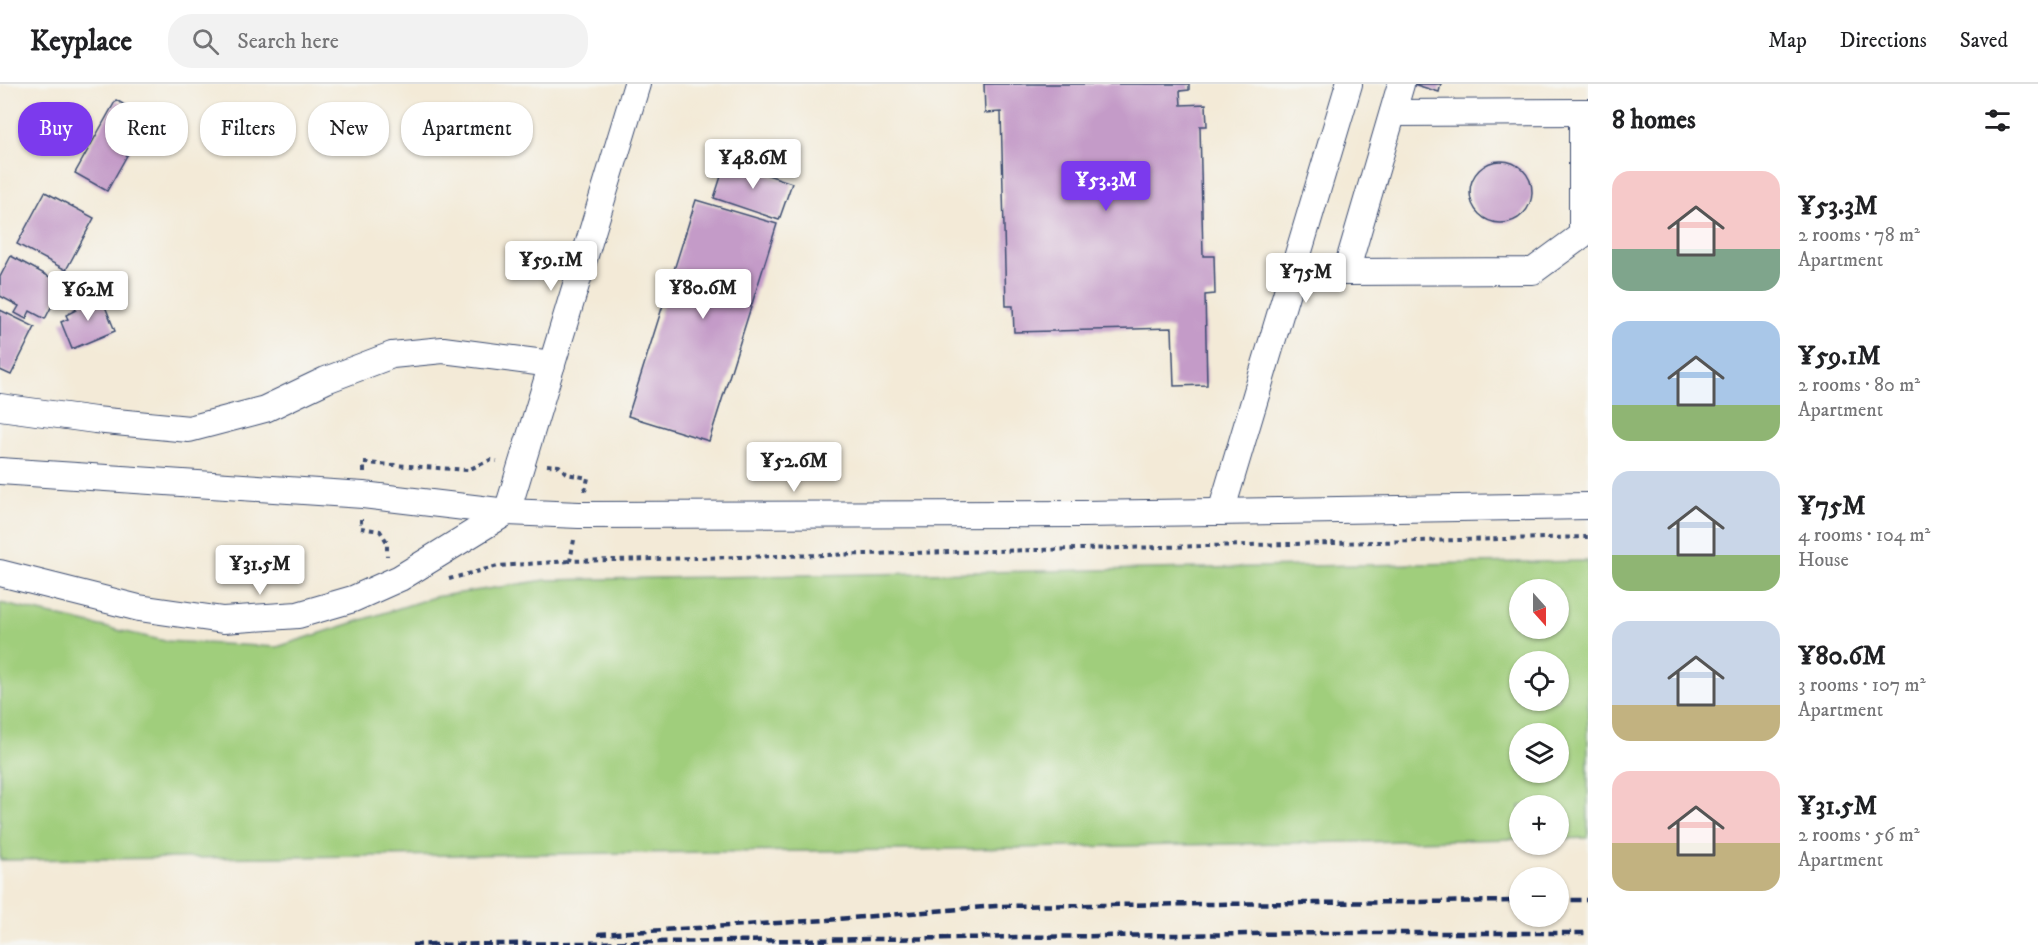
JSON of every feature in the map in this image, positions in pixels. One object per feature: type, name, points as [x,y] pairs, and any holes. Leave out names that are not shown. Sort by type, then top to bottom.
[{"type":"street","points":[[0,573],[139,608],[212,619],[298,615],[353,599],[400,578],[507,512],[637,84]]},
{"type":"street","points":[[1221,512],[1349,84]]},
{"type":"street","points":[[1393,112],[1585,112],[1582,235],[1533,271],[1346,272],[1401,84]]},
{"type":"street","points":[[0,407],[95,420],[189,429],[265,409],[326,380],[392,355],[443,350],[552,364]]},
{"type":"street","points":[[0,471],[363,495],[507,512],[579,515],[1083,514],[1588,506]]},
{"type":"path","points":[[441,582],[498,566],[570,561]]},
{"type":"green space","points":[[1588,561],[1588,838],[1569,839],[1569,795],[1509,795],[1509,839],[903,850],[0,860],[0,603],[165,641],[277,647],[434,597],[546,580]]},
{"type":"building","points":[[984,84],[1189,84],[1189,90],[1180,91],[1181,105],[1206,104],[1207,126],[1200,126],[1203,256],[1214,256],[1215,294],[1205,295],[1207,385],[1174,386],[1172,328],[1014,332],[1013,306],[1006,306],[1001,112],[985,113]]},
{"type":"building","points":[[1413,84],[1441,84],[1439,92]]},
{"type":"building","points":[[105,120],[105,156],[127,156],[107,191],[75,173],[85,156],[93,156],[93,141]]},
{"type":"building","points":[[726,161],[792,183],[779,220],[714,198]]},
{"type":"building","points":[[1501,161],[1518,166],[1523,170],[1527,175],[1532,192],[1527,209],[1523,214],[1518,218],[1501,223],[1484,218],[1479,214],[1475,209],[1470,192],[1475,175],[1479,170],[1484,166]]},
{"type":"building","points":[[45,192],[94,218],[66,270],[17,244]]},
{"type":"building","points":[[696,200],[777,224],[709,441],[628,416]]},
{"type":"building","points":[[11,256],[63,284],[45,319],[30,311],[26,319],[15,313],[19,306],[0,296],[0,277]]},
{"type":"building","points":[[100,294],[115,331],[72,349],[61,322],[68,319],[66,315],[76,310],[74,305]]},
{"type":"building","points":[[0,310],[35,327],[11,375],[0,370]]},
{"type":"railway","points":[[1569,900],[1588,900]]},
{"type":"railway","points":[[598,934],[826,920],[996,906],[1509,901]]},
{"type":"railway","points":[[428,945],[1325,933],[1588,933]]},
{"type":"railway","points":[[412,945],[436,944]]}]
